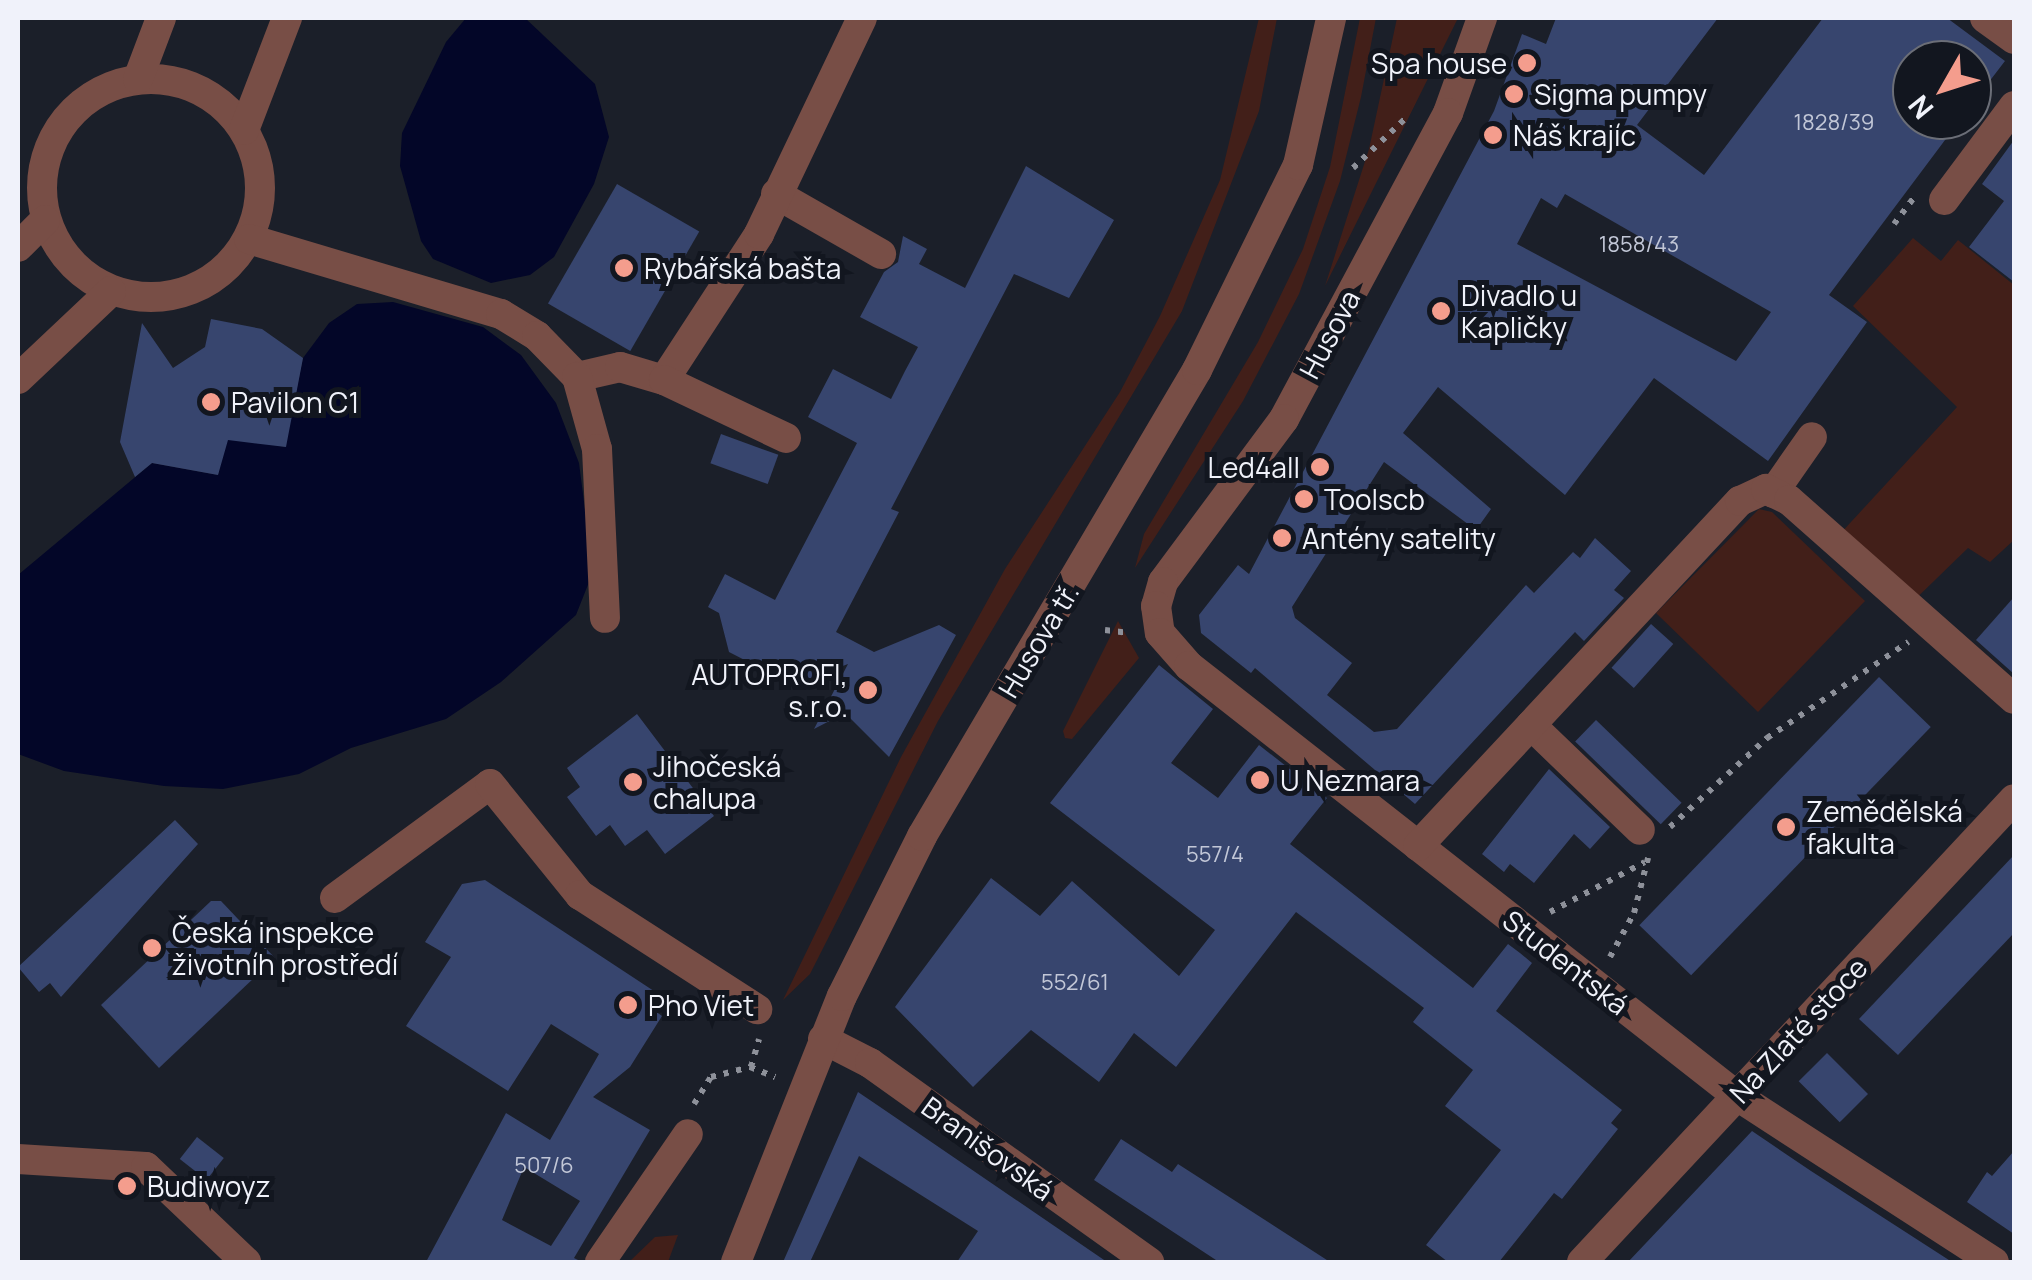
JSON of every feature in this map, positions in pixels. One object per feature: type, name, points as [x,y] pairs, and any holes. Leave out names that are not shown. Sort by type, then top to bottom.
[{"type":"street","points":[[138,79],[160,18]]},
{"type":"street","points":[[244,130],[287,18]]},
{"type":"street","points":[[664,380],[759,234],[862,18]]},
{"type":"street","name":"Husova tř.","points":[[736,1262],[824,1039],[922,836],[1222,323],[1298,165],[1331,18]]},
{"type":"street","name":"Husova","points":[[1160,633],[1156,606],[1163,582],[1284,419],[1448,113],[1482,18]]},
{"type":"street","points":[[1986,18],[2014,39]]},
{"type":"street","points":[[138,79],[198,89],[244,130],[258,165],[260,202],[249,239],[230,265],[190,291],[142,298],[110,291],[60,250],[30,175],[74,110],[103,89],[138,79]]},
{"type":"street","points":[[1944,200],[2014,106]]},
{"type":"street","points":[[776,194],[881,254]]},
{"type":"street","points":[[18,247],[46,220]]},
{"type":"street","points":[[249,239],[501,314],[537,336],[578,377],[597,449],[605,618]]},
{"type":"street","points":[[18,379],[110,291]]},
{"type":"street","points":[[578,377],[620,368],[664,380],[786,438]]},
{"type":"street","points":[[1773,493],[1812,437]]},
{"type":"street","points":[[1418,846],[1740,501],[1766,489],[1934,624],[2014,698]]},
{"type":"street","name":"Studentská","points":[[1160,633],[1189,666],[1737,1096],[1994,1262]]},
{"type":"street","points":[[1531,725],[1652,838]]},
{"type":"street","points":[[335,898],[490,784],[580,895],[757,1008]]},
{"type":"street","name":"Na Zlaté stoce","points":[[1582,1262],[2014,799]]},
{"type":"street","name":"Branišovská","points":[[824,1039],[870,1063],[1149,1262]]},
{"type":"street","points":[[600,1262],[688,1134]]},
{"type":"street","points":[[18,1159],[146,1166],[246,1262]]},
{"type":"path","points":[[1353,168],[1423,100]]},
{"type":"path","points":[[1595,985],[1634,913],[1652,838],[1767,738],[1934,624]]},
{"type":"path","points":[[1519,925],[1596,893],[1646,862]]},
{"type":"path","points":[[750,1067],[759,1039]]},
{"type":"path","points":[[711,1077],[750,1067],[776,1077]]},
{"type":"shaded area","points":[[1259,18],[1277,18],[1259,111],[1182,311],[938,721],[810,974],[783,1000],[901,757],[1005,569],[1120,392],[1160,316],[1220,180]]},
{"type":"shaded area","points":[[1360,18],[1376,18],[1361,97],[1340,181],[1299,294],[1243,401],[1135,568],[1144,534],[1258,342],[1303,249],[1330,167]]},
{"type":"shaded area","points":[[1397,18],[1458,18],[1325,286],[1369,149]]},
{"type":"shaded area","points":[[1913,238],[1941,261],[1958,240],[2014,285],[2014,540],[1990,562],[1968,548],[1899,615],[1827,548],[1957,407],[1853,306]]},
{"type":"shaded area","points":[[1759,509],[1772,512],[1865,601],[1758,712],[1656,613]]},
{"type":"shaded area","points":[[1118,621],[1139,658],[1072,739],[1065,738],[1063,731]]},
{"type":"shaded area","points":[[678,1235],[668,1262],[629,1262],[655,1237]]},
{"type":"water","points":[[466,18],[525,18],[595,84],[609,137],[594,184],[554,257],[530,275],[491,283],[433,259],[421,241],[400,166],[402,133],[446,42]]},
{"type":"water","points":[[393,302],[483,327],[521,355],[556,403],[579,463],[593,572],[576,615],[501,682],[446,719],[351,748],[299,774],[223,789],[164,786],[64,771],[18,754],[18,575],[152,463],[218,475],[226,436],[285,447],[303,358],[329,323],[357,304]]},
{"type":"building","points":[[1556,18],[1718,18],[1637,125],[1704,175],[1823,18],[1947,18],[1977,40],[1892,40],[1892,140],[1945,140],[1829,295],[1867,322],[1768,461],[1654,378],[1565,495],[1438,387],[1403,433],[1491,509],[1476,530],[1384,462],[1292,607],[1295,618],[1352,663],[1327,695],[1374,732],[1397,729],[1526,585],[1534,593],[1573,552],[1580,558],[1595,538],[1631,571],[1614,590],[1624,598],[1584,641],[1575,632],[1415,804],[1255,668],[1251,673],[1201,633],[1199,615],[1238,565],[1249,574],[1494,111],[1522,34],[1546,44]],"holes":[[[1565,194],[1771,312],[1736,361],[1517,244],[1541,198],[1557,208]]]},
{"type":"building","points":[[1992,51],[2005,61],[1992,78]]},
{"type":"building","points":[[2014,140],[2014,282],[1969,247],[2004,201],[1982,184]]},
{"type":"building","points":[[1026,166],[1114,220],[1069,298],[1014,274],[891,509],[899,512],[836,632],[874,652],[939,625],[956,635],[889,757],[845,713],[814,729],[848,664],[793,685],[729,652],[719,613],[708,607],[725,574],[775,600],[857,443],[808,417],[833,369],[891,399],[918,347],[860,317],[884,272],[898,262],[903,236],[927,249],[919,264],[965,288]]},
{"type":"building","name":"Rybářská bašta","points":[[617,184],[699,232],[630,351],[548,304]]},
{"type":"building","name":"Pavilon C1","points":[[211,319],[262,329],[303,358],[286,447],[228,440],[218,475],[152,463],[135,477],[120,442],[142,323],[173,368],[205,347]]},
{"type":"building","points":[[721,434],[778,455],[768,484],[710,463]]},
{"type":"building","points":[[2014,597],[2014,674],[1976,640]]},
{"type":"building","points":[[1651,624],[1673,644],[1634,688],[1612,668]]},
{"type":"building","points":[[1159,665],[1213,709],[1171,763],[1218,798],[1259,745],[1327,798],[1290,844],[1473,988],[1508,944],[1520,953],[1532,963],[1496,1011],[1622,1110],[1611,1123],[1618,1129],[1562,1199],[1554,1193],[1499,1262],[1448,1262],[1426,1245],[1501,1150],[1445,1106],[1473,1070],[1413,1022],[1424,1008],[1296,912],[1176,1067],[1134,1033],[1099,1082],[1031,1030],[973,1087],[895,1007],[991,878],[1040,916],[1072,881],[1179,976],[1215,930],[1050,803]]},
{"type":"building","name":"Zemědělská fakulta","points":[[1879,677],[1931,727],[1691,975],[1639,925]]},
{"type":"building","name":"Jihočeská chalupa","points":[[637,714],[714,816],[665,854],[647,830],[625,846],[610,825],[596,836],[567,797],[580,787],[567,768]]},
{"type":"building","points":[[1596,720],[1682,803],[1661,824],[1575,742]]},
{"type":"building","points":[[1549,769],[1610,827],[1590,849],[1574,834],[1534,883],[1510,864],[1504,872],[1482,854]]},
{"type":"building","points":[[175,820],[198,844],[61,997],[50,983],[39,992],[18,967]]},
{"type":"building","points":[[2014,855],[2014,933],[1898,1055],[1859,1019]]},
{"type":"building","points":[[485,880],[663,997],[655,1011],[662,1016],[630,1067],[593,1097],[650,1130],[574,1258],[582,1262],[426,1262],[506,1113],[550,1140],[599,1054],[551,1024],[508,1091],[406,1026],[451,957],[425,942],[462,884]],"holes":[[[524,1167],[580,1201],[551,1246],[502,1220]]]},
{"type":"building","points":[[211,901],[221,901],[275,958],[159,1068],[101,1005]]},
{"type":"building","points":[[1827,1053],[1868,1094],[1840,1122],[1799,1081]]},
{"type":"building","points":[[858,1092],[1107,1262],[957,1262],[978,1231],[859,1156],[810,1262],[783,1262]]},
{"type":"building","points":[[1752,1131],[1811,1171],[1952,1262],[1628,1262]]},
{"type":"building","points":[[197,1137],[224,1158],[207,1180],[180,1159]]},
{"type":"building","points":[[1121,1139],[1172,1172],[1178,1164],[1330,1262],[1219,1262],[1094,1180]]},
{"type":"building","points":[[2014,1151],[2014,1234],[1967,1202],[1987,1172],[1992,1176]]},
{"type":"place","name":"Spa house","points":[[1527,63]]},
{"type":"place","name":"Sigma pumpy","points":[[1514,94]]},
{"type":"place","name":"Náš krajíc","points":[[1493,135]]},
{"type":"place","name":"Rybářská bašta","points":[[624,268]]},
{"type":"place","name":"Divadlo u Kapličky","points":[[1441,311]]},
{"type":"place","name":"Pavilon C1","points":[[211,402]]},
{"type":"place","name":"Led4all","points":[[1320,467]]},
{"type":"place","name":"Toolscb","points":[[1304,499]]},
{"type":"place","name":"Antény satelity","points":[[1282,538]]},
{"type":"place","name":"AUTOPROFI, s.r.o.","points":[[868,690]]},
{"type":"place","name":"U Nezmara","points":[[1260,780]]},
{"type":"place","name":"Jihočeská chalupa","points":[[633,782]]},
{"type":"place","name":"Zemědělská fakulta","points":[[1786,827]]},
{"type":"place","name":"Česká inspekce životníh prostředí","points":[[152,948]]},
{"type":"place","name":"Pho Viet","points":[[628,1005]]},
{"type":"place","name":"Budiwoyz","points":[[127,1186]]}]
